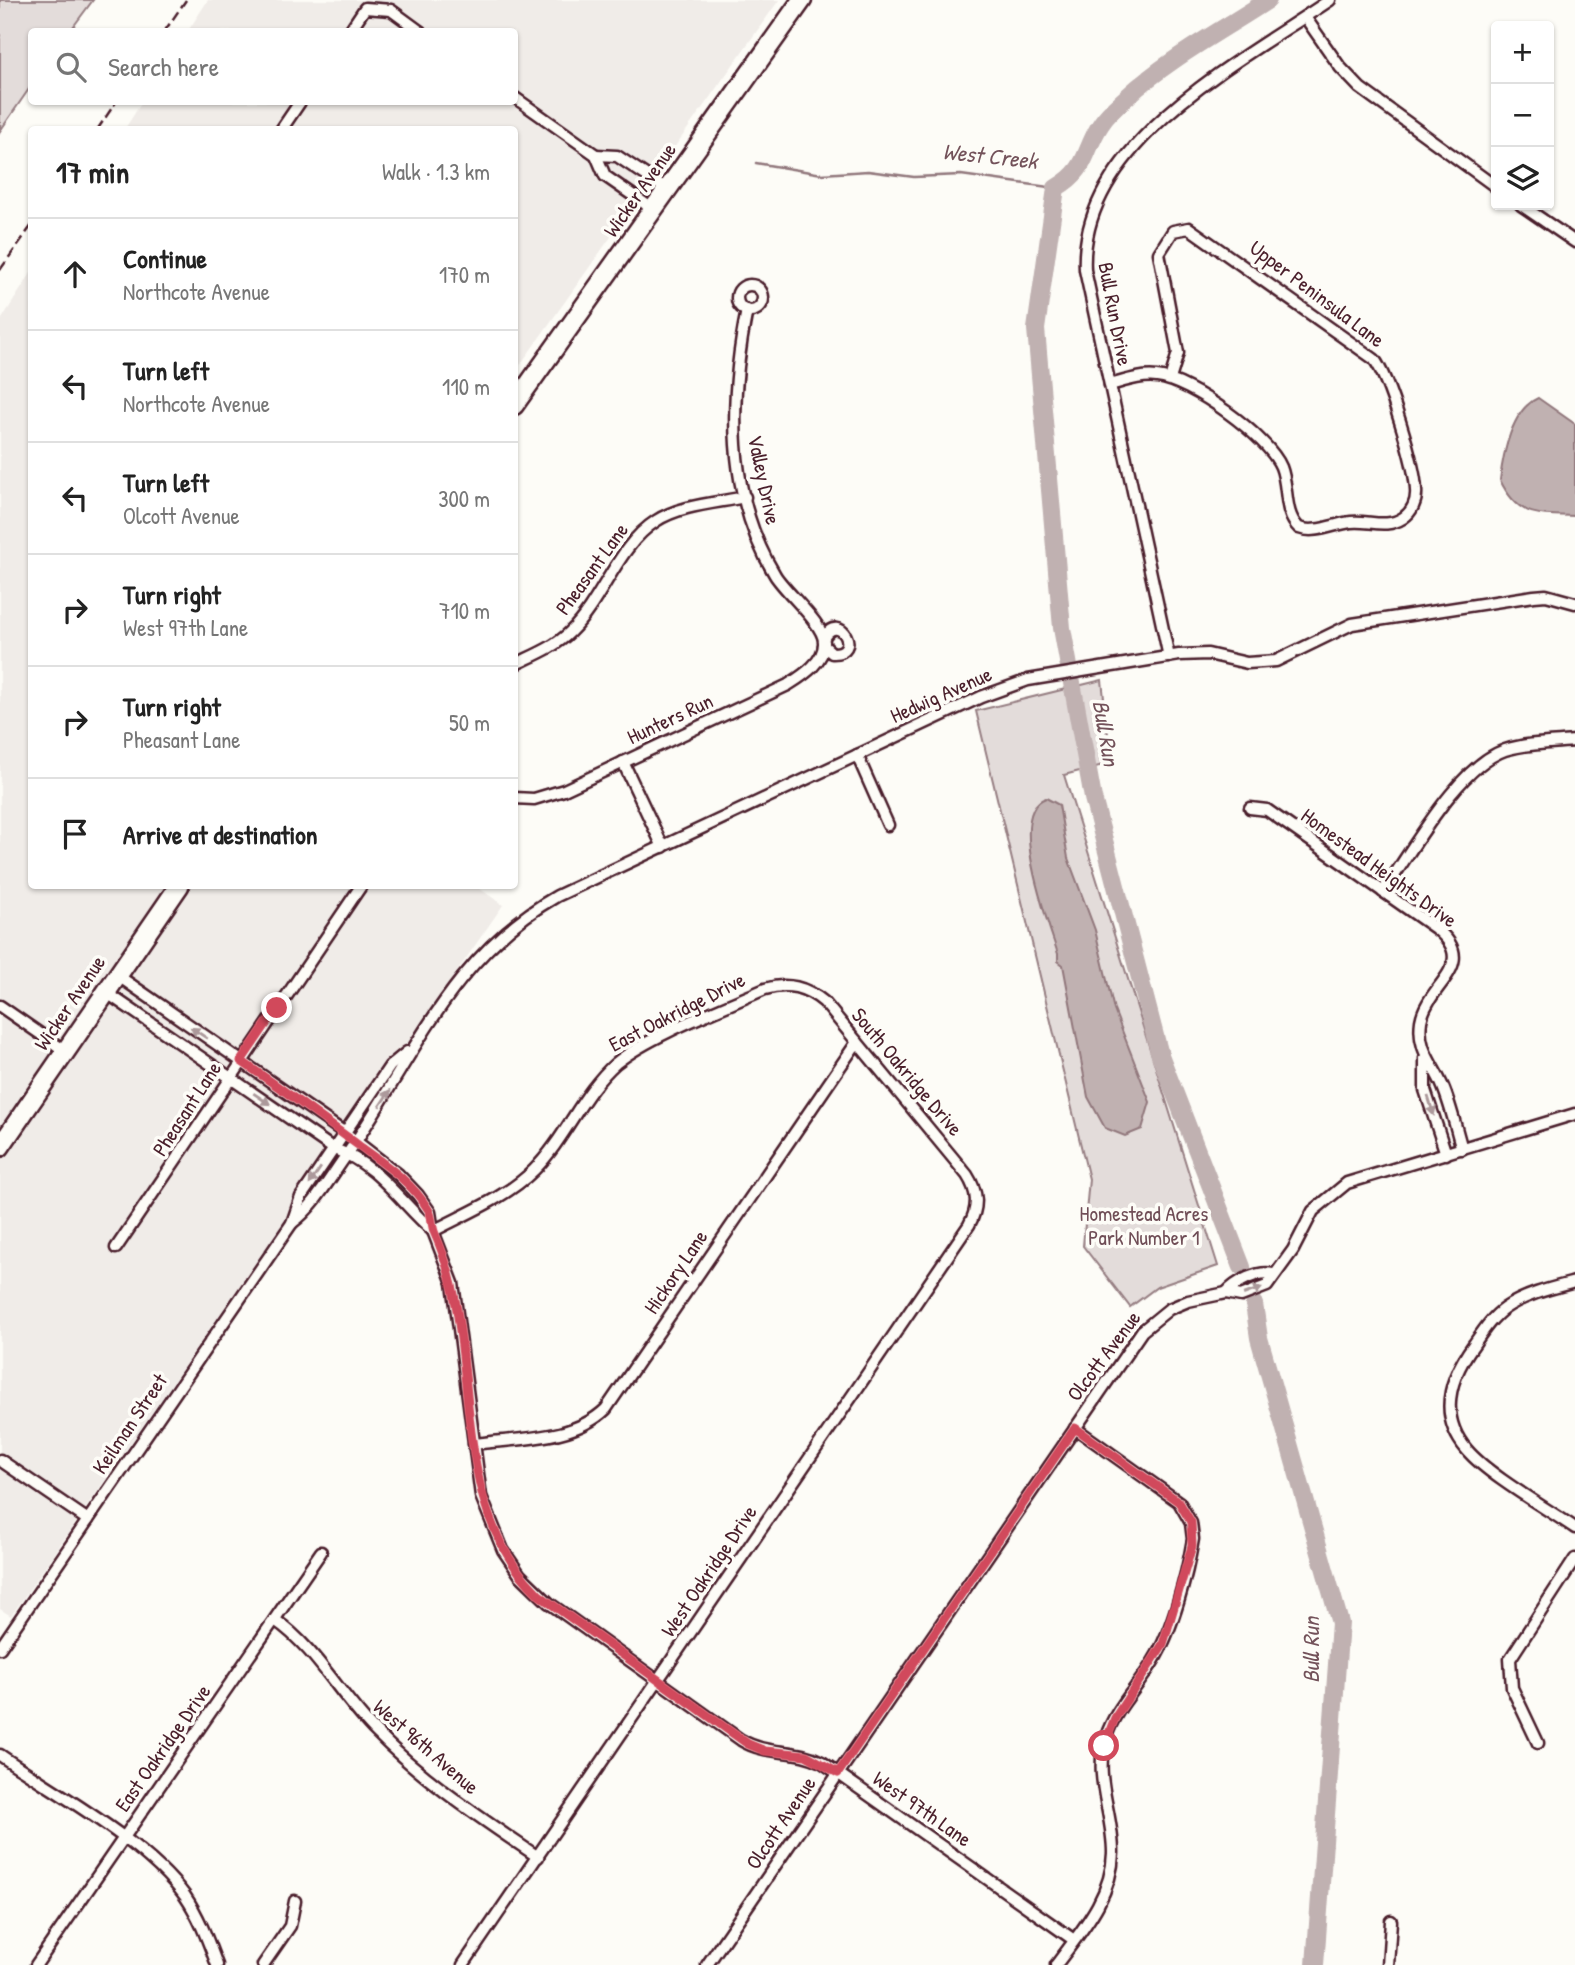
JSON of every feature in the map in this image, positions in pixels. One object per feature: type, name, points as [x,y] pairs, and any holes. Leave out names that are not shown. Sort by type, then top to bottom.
[{"type":"highway","name":"Wicker Avenue","points":[[518,399],[802,0]]},
{"type":"highway","name":"Wicker Avenue","points":[[0,1147],[177,889]]},
{"type":"street","name":"Bull Run Drive","points":[[1170,657],[1084,259],[1092,223],[1108,185],[1129,153],[1165,116],[1190,95],[1331,0]]},
{"type":"street","points":[[352,28],[365,8],[391,10],[416,28]]},
{"type":"street","points":[[1305,17],[1339,67],[1360,88],[1491,183]]},
{"type":"street","points":[[518,100],[596,155],[605,176],[654,210]]},
{"type":"street","points":[[284,126],[298,105]]},
{"type":"street","points":[[596,155],[617,156],[668,190]]},
{"type":"street","points":[[1528,210],[1575,242]]},
{"type":"street","name":"Upper Peninsula Lane","points":[[1178,229],[1195,230],[1374,359],[1390,388],[1417,489],[1413,506],[1406,516],[1387,524],[1359,521],[1312,530],[1299,528],[1290,518],[1286,482],[1270,448],[1195,392],[1170,379],[1178,353],[1158,259],[1167,238],[1178,229]]},
{"type":"street","name":"Valley Drive","points":[[747,310],[736,365],[733,416],[745,497],[754,530],[770,567],[824,641]]},
{"type":"street","points":[[1110,385],[1146,376],[1170,379]]},
{"type":"street","name":"Pheasant Lane","points":[[518,663],[548,649],[570,632],[637,538],[655,522],[671,514],[745,497]]},
{"type":"street","name":"Hedwig Avenue","points":[[355,1143],[400,1074],[410,1050],[464,972],[515,923],[556,896],[996,690],[1080,670],[1198,653],[1238,662],[1266,663],[1293,655],[1326,634],[1360,623],[1534,596],[1546,595],[1575,603]]},
{"type":"street","name":"Hunters Run","points":[[518,798],[554,794],[788,685],[818,660],[824,641]]},
{"type":"street","points":[[1383,892],[1458,785],[1483,761],[1515,747],[1575,741]]},
{"type":"street","points":[[857,755],[888,825]]},
{"type":"street","points":[[623,762],[663,847]]},
{"type":"street","name":"Homestead Heights Drive","points":[[1250,808],[1268,810],[1441,932],[1453,950],[1450,972],[1427,1006],[1421,1020],[1420,1038],[1425,1057],[1425,1090],[1446,1154]]},
{"type":"street","name":"Pheasant Lane","points":[[116,1248],[359,889]]},
{"type":"street","name":"West 97th Lane","points":[[112,982],[241,1061],[345,1133],[411,1187],[430,1212],[433,1231],[453,1283],[484,1509],[496,1538],[520,1574],[549,1603],[748,1744],[765,1751],[806,1755],[838,1773],[1074,1940]]},
{"type":"street","name":"West 97th Lane","points":[[112,982],[113,998],[334,1149],[347,1153],[386,1181],[433,1231]]},
{"type":"street","name":"South Oakridge Drive","points":[[796,986],[824,1002],[967,1175],[977,1195]]},
{"type":"street","name":"East Oakridge Drive","points":[[433,1231],[503,1193],[528,1175],[548,1153],[596,1084],[625,1057],[765,989],[796,986]]},
{"type":"street","points":[[0,1006],[65,1051]]},
{"type":"street","name":"Hickory Lane","points":[[474,1444],[567,1432],[589,1423],[606,1409],[857,1042]]},
{"type":"street","name":"Hedwig Avenue","points":[[345,1133],[390,1066],[410,1050]]},
{"type":"street","name":"Homestead Heights Drive","points":[[1425,1057],[1443,1086],[1462,1149]]},
{"type":"street","name":"Olcott Avenue","points":[[707,1965],[1134,1341],[1149,1323],[1179,1304],[1226,1293],[1241,1296],[1267,1286],[1273,1274],[1287,1260],[1313,1211],[1338,1189],[1358,1180],[1575,1114]]},
{"type":"street","name":"Keilman Street","points":[[292,1223],[301,1197],[345,1133]]},
{"type":"street","name":"Keilman Street","points":[[0,1648],[292,1223],[311,1206],[355,1143]]},
{"type":"street","name":"West Oakridge Drive","points":[[463,1965],[969,1225],[975,1211],[977,1195]]},
{"type":"street","points":[[1575,1282],[1522,1299],[1492,1319],[1457,1370],[1450,1391],[1449,1406],[1453,1427],[1468,1451],[1575,1528]]},
{"type":"street","points":[[1056,1965],[1103,1896],[1111,1870],[1112,1844],[1101,1775],[1106,1736],[1163,1644],[1193,1539],[1191,1522],[1179,1502],[1075,1428]]},
{"type":"street","points":[[0,1460],[88,1520]]},
{"type":"street","name":"East Oakridge Drive","points":[[36,1965],[321,1552]]},
{"type":"street","points":[[1538,1743],[1512,1688],[1510,1659],[1575,1559]]},
{"type":"street","name":"West 96th Avenue","points":[[275,1620],[297,1637],[349,1704],[400,1755],[448,1795],[538,1857]]},
{"type":"street","points":[[0,1755],[124,1839],[160,1868],[185,1897],[202,1925],[217,1965]]},
{"type":"street","points":[[263,1965],[290,1926],[295,1900]]},
{"type":"street","points":[[1388,1965],[1391,1921]]},
{"type":"shaded area","points":[[208,0],[779,0],[518,368],[518,126],[127,126],[140,105],[518,105],[518,28],[190,28]]},
{"type":"shaded area","points":[[28,278],[28,889],[480,889],[503,905],[11,1616],[0,1609],[0,322]]},
{"type":"shaded area","points":[[1538,398],[1575,424],[1575,516],[1530,512],[1514,501],[1500,480],[1506,446],[1515,422],[1529,404]]},
{"type":"shaded area","points":[[1046,798],[1059,805],[1068,858],[1095,930],[1114,1010],[1150,1102],[1142,1129],[1125,1136],[1105,1128],[1088,1097],[1063,965],[1058,961],[1033,870],[1029,824],[1034,807]]},
{"type":"green space","points":[[0,0],[93,0],[72,28],[28,28],[28,90],[0,131]]},
{"type":"green space","name":"Homestead Acres Park Number 1","points":[[1102,680],[1111,763],[1064,775],[1218,1266],[1157,1287],[1130,1307],[1083,1246],[1089,1179],[976,711]]},
{"type":"waterway","name":"Bull Run","points":[[1242,1267],[1160,1055],[1093,798],[1062,628],[1036,329],[1056,188],[1080,167],[1103,120],[1160,70],[1268,0]]},
{"type":"waterway","name":"West Creek","points":[[756,163],[822,174],[868,171],[914,177],[961,175],[1056,188]]},
{"type":"waterway","name":"Bull Run","points":[[1254,1304],[1259,1338],[1340,1623],[1315,1965]]},
{"type":"railway","points":[[167,28],[186,0]]},
{"type":"railway","points":[[100,126],[114,105]]},
{"type":"railway","points":[[0,270],[28,231]]},
{"type":"route","points":[[277,1008],[241,1061],[345,1133],[390,1168],[411,1187],[430,1212],[433,1231],[447,1260],[456,1295],[478,1483],[484,1509],[496,1538],[511,1563],[539,1595],[657,1682],[748,1744],[765,1751],[806,1755],[838,1773],[1075,1428],[1173,1496],[1188,1515],[1193,1530],[1192,1546],[1163,1644],[1115,1718],[1104,1746]]}]
